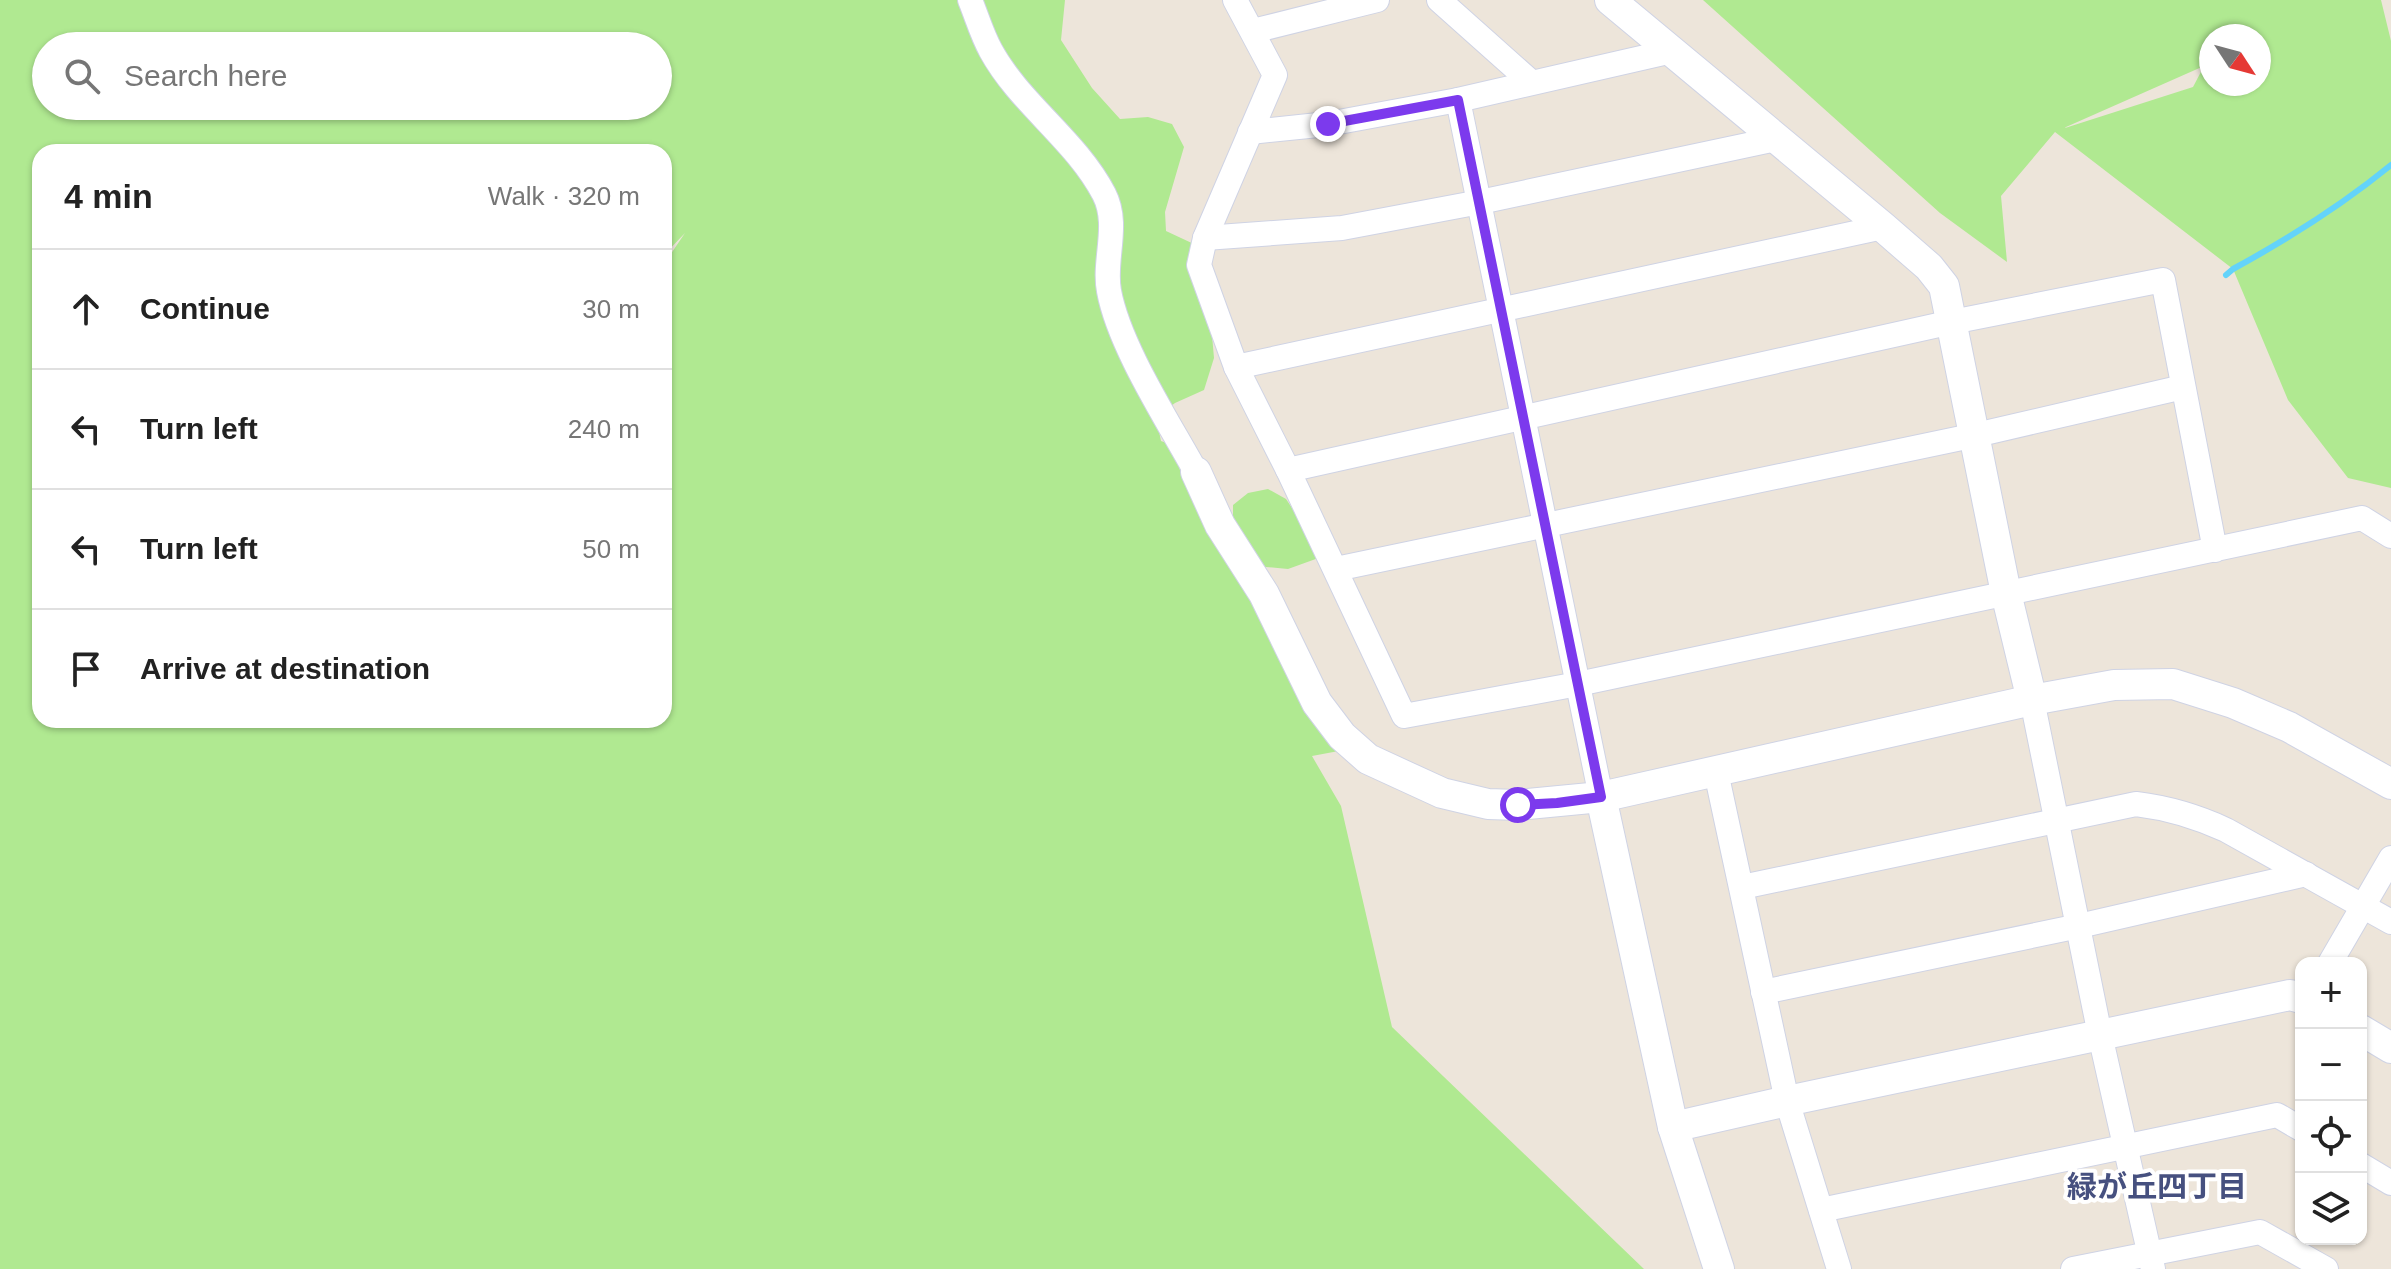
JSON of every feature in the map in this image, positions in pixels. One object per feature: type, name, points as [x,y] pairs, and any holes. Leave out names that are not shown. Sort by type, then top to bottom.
[{"type":"street","points":[[970,0],[991,51],[1092,173],[1106,198],[1111,230],[1108,289],[1139,368],[1196,472],[1220,525],[1264,594],[1317,703],[1342,736],[1368,759],[1442,793],[1488,804],[1557,803],[1601,797],[2032,700],[2114,685],[2173,684],[2233,703],[2289,727],[2391,784]]},
{"type":"street","points":[[1235,0],[1275,75],[1205,238],[1199,265],[1236,367],[1336,569],[1404,716],[1578,684],[2362,518],[2391,536]]},
{"type":"street","points":[[1253,31],[1377,0]]},
{"type":"street","points":[[1439,0],[1531,82]]},
{"type":"street","points":[[1610,0],[1883,227],[1929,267],[1944,286],[2006,593],[2032,700],[2100,1035],[2128,1148],[2151,1261]]},
{"type":"street","points":[[1250,132],[1328,124],[1458,100],[1672,51]]},
{"type":"street","points":[[1458,100],[1601,797],[1673,1127],[1719,1269]]},
{"type":"street","points":[[1205,238],[1342,228],[1776,139]]},
{"type":"street","points":[[1236,367],[1883,227]]},
{"type":"street","points":[[1288,470],[1952,322],[2163,280],[2215,550]]},
{"type":"street","points":[[1336,569],[1976,435],[2183,387]]},
{"type":"street","points":[[1716,772],[1787,1101],[1839,1269]]},
{"type":"street","points":[[1742,887],[2136,804],[2169,808],[2198,817],[2391,922]]},
{"type":"street","points":[[2334,957],[2391,858]]},
{"type":"street","points":[[1763,992],[2079,926],[2306,874]]},
{"type":"street","points":[[1673,1127],[2295,996]]},
{"type":"street","points":[[2367,1034],[2391,1048]]},
{"type":"street","points":[[1821,1210],[2277,1115],[2295,1126]]},
{"type":"street","points":[[2367,1169],[2391,1183]]},
{"type":"street","points":[[2073,1269],[2151,1261],[2260,1232],[2326,1269]]},
{"type":"green space","points":[[0,0],[1065,0],[1061,40],[1092,88],[1120,119],[1148,117],[1172,124],[1184,147],[1165,212],[1166,231],[1196,245],[1214,358],[1204,390],[1175,403],[1156,417],[1161,441],[1175,446],[1184,456],[1179,467],[1183,478],[1193,494],[1206,505],[1233,520],[1233,505],[1248,493],[1268,489],[1286,499],[1324,556],[1288,569],[1266,567],[1250,570],[1344,750],[1312,756],[1341,806],[1392,1027],[1644,1269],[0,1269]]},
{"type":"green space","points":[[1703,0],[2381,0],[2391,41],[2391,488],[2348,478],[2288,400],[2233,269],[2055,132],[2001,196],[2007,262],[1940,213]]},
{"type":"waterway","points":[[2226,275],[2315,221],[2391,165]]},
{"type":"district","name":"緑が丘四丁目","points":[[2157,1186]]},
{"type":"route","points":[[1328,124],[1458,100],[1601,797],[1518,805]]}]
